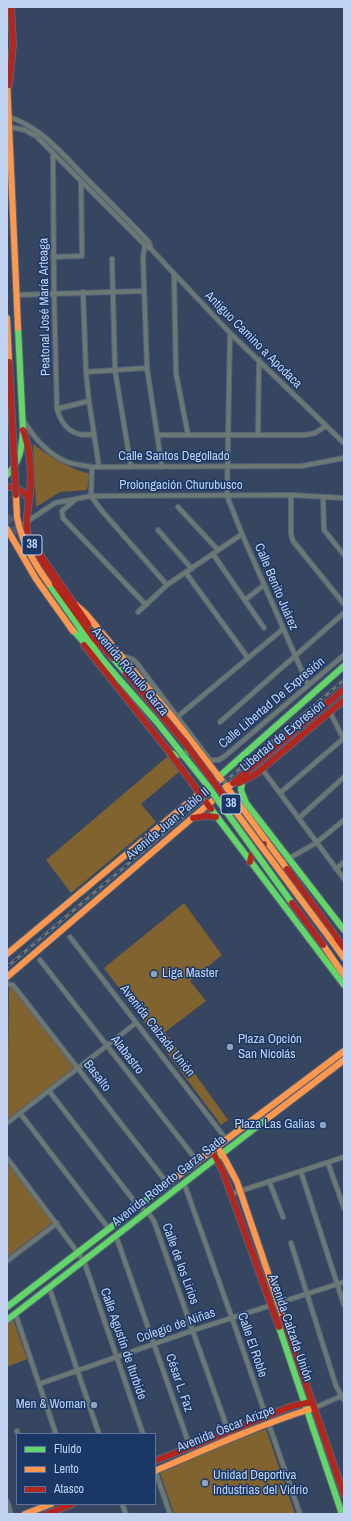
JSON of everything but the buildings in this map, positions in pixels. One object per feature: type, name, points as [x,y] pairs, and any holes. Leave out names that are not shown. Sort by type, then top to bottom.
[{"type":"main road","points":[[8,90],[11,78],[13,44],[11,7]]},
{"type":"main road","points":[[7,80],[8,90]]},
{"type":"main road","name":"38","points":[[8,90],[24,430]]},
{"type":"main road","name":"Avenida Rómulo Garza","points":[[7,318],[18,527],[30,556],[101,658],[156,721],[207,784],[344,975]]},
{"type":"main road","points":[[7,475],[19,461],[22,451],[24,430]]},
{"type":"main road","name":"Avenida Rómulo Garza","points":[[24,430],[29,446],[29,502],[25,523],[29,540],[113,658],[185,743],[344,958]]},
{"type":"main road","points":[[7,487],[21,489],[29,502]]},
{"type":"main road","name":"Avenida Rómulo Garza","points":[[7,529],[36,579],[71,628],[107,676],[170,753],[216,817],[344,985]]},
{"type":"main road","points":[[26,542],[95,640],[113,658]]},
{"type":"main road","name":"Avenida Rómulo Garza","points":[[75,604],[86,614],[176,718],[192,743],[238,803],[344,948]]},
{"type":"main road","points":[[71,628],[101,658]]},
{"type":"main road","name":"Avenida Juan Pablo II","points":[[7,954],[218,777],[344,666]]},
{"type":"main road","name":"Avenida Juan Pablo II","points":[[7,977],[191,818],[344,689]]},
{"type":"main road","name":"Libertad de Expresión","points":[[234,783],[242,782],[253,777],[344,700]]},
{"type":"main road","points":[[170,753],[184,756],[190,751],[192,743]]},
{"type":"main road","points":[[238,803],[243,775]]},
{"type":"main road","points":[[241,790],[246,803],[344,930]]},
{"type":"main road","points":[[191,818],[205,816],[216,817]]},
{"type":"main road","points":[[250,862],[252,853],[257,847],[261,844],[268,844]]},
{"type":"main road","name":"Avenida Roberto Garza Sada","points":[[7,1307],[138,1206],[198,1162],[226,1139],[344,1051]]},
{"type":"main road","name":"Avenida Roberto Garza Sada","points":[[7,1320],[344,1060]]},
{"type":"main road","name":"Avenida Calzada Unión","points":[[214,1149],[231,1170],[239,1191],[316,1405],[344,1495]]},
{"type":"main road","name":"Avenida Calzada Unión","points":[[219,1156],[223,1172],[272,1305],[303,1403],[342,1514]]},
{"type":"main road","name":"Avenida Óscar Arizpe","points":[[156,1461],[266,1416],[303,1403],[316,1405]]},
{"type":"main road","name":"Avenida Óscar Arizpe","points":[[156,1470],[231,1438],[316,1405]]},
{"type":"main road","points":[[47,1514],[70,1505]]},
{"type":"main road","points":[[25,1514],[43,1506]]},
{"type":"street","name":"Antiguo Camino a Apodaca","points":[[9,117],[24,122],[40,133],[149,242],[151,249]]},
{"type":"street","name":"Antiguo Camino a Apodaca","points":[[10,127],[24,130],[36,136],[145,245],[151,249],[230,333],[344,443]]},
{"type":"street","name":"Peatonal José María Arteaga","points":[[52,153],[57,409],[61,422],[65,427],[85,436],[94,434]]},
{"type":"street","points":[[54,256],[82,256],[81,182]]},
{"type":"street","points":[[149,242],[145,245],[143,257],[147,368],[162,467]]},
{"type":"street","points":[[112,259],[115,370],[131,467]]},
{"type":"street","points":[[174,274],[176,373],[188,435]]},
{"type":"street","points":[[17,295],[144,291]]},
{"type":"street","points":[[83,292],[86,372],[99,467]]},
{"type":"street","points":[[227,496],[230,333]]},
{"type":"street","points":[[258,434],[259,360]]},
{"type":"street","points":[[86,372],[147,368]]},
{"type":"street","points":[[57,409],[89,401]]},
{"type":"street","name":"Calle Santos Degollado","points":[[23,419],[32,434],[50,452],[67,462],[92,467],[302,466],[344,458]]},
{"type":"street","name":"Calle Santos Degollado","points":[[157,435],[304,435],[315,433],[326,426]]},
{"type":"street","points":[[92,467],[91,496],[102,511],[168,585]]},
{"type":"street","points":[[291,495],[291,534],[293,541],[344,604]]},
{"type":"street","name":"Prolongación Churubusco","points":[[25,523],[55,503],[91,496],[291,495],[344,498]]},
{"type":"street","name":"Calle Benito Juárez","points":[[227,496],[308,685]]},
{"type":"street","points":[[323,497],[324,530],[344,555]]},
{"type":"street","points":[[76,498],[62,511],[63,518],[146,605]]},
{"type":"street","points":[[178,507],[218,550]]},
{"type":"street","points":[[158,530],[192,569]]},
{"type":"street","points":[[138,612],[168,585],[242,534]]},
{"type":"street","points":[[213,554],[264,628]]},
{"type":"street","points":[[186,573],[248,658]]},
{"type":"street","points":[[245,600],[264,585]]},
{"type":"street","points":[[220,722],[344,614]]},
{"type":"street","points":[[176,718],[283,629]]},
{"type":"street","name":"Calle Libertad De Expresión","points":[[176,718],[210,760],[219,760],[344,654]]},
{"type":"street","points":[[280,793],[344,739],[330,712]]},
{"type":"street","points":[[262,769],[344,879]]},
{"type":"street","points":[[299,818],[344,777]]},
{"type":"street","points":[[281,863],[316,843],[344,820]]},
{"type":"street","points":[[336,868],[344,862]]},
{"type":"street","name":"Avenida Calzada Unión","points":[[70,937],[226,1139]]},
{"type":"street","name":"Alabastro","points":[[40,960],[198,1162]]},
{"type":"street","name":"Basalto","points":[[7,984],[14,985],[168,1184]]},
{"type":"street","points":[[7,1123],[136,1023]]},
{"type":"street","points":[[49,1091],[138,1206],[147,1211]]},
{"type":"street","points":[[20,1113],[109,1229]]},
{"type":"street","points":[[231,1194],[344,1157]]},
{"type":"street","name":"Calle Agustín de Iturbide","points":[[7,1158],[84,1261],[142,1433]]},
{"type":"street","points":[[328,1163],[344,1208]]},
{"type":"street","points":[[300,1172],[344,1305]]},
{"type":"street","points":[[269,1181],[283,1217]]},
{"type":"street","name":"Calle El Roble","points":[[184,1183],[300,1514]]},
{"type":"street","name":"Calle de los Lirios","points":[[147,1211],[154,1221],[194,1330],[231,1438]]},
{"type":"street","points":[[7,1261],[57,1223]]},
{"type":"street","name":"César L. Faz","points":[[116,1236],[190,1447]]},
{"type":"street","points":[[291,1243],[336,1386],[343,1397],[316,1405]]},
{"type":"street","name":"Colegio de Niñas","points":[[39,1384],[194,1330],[344,1282]]},
{"type":"street","points":[[49,1287],[99,1433]]},
{"type":"street","points":[[15,1313],[56,1433]]},
{"type":"street","points":[[156,1473],[170,1514]]},
{"type":"street","points":[[7,1501],[11,1514]]},
{"type":"shaded area","points":[[33,444],[60,462],[74,469],[90,474],[87,490],[60,492],[36,507]]},
{"type":"shaded area","points":[[168,756],[180,771],[141,804],[156,822],[71,893],[46,860]]},
{"type":"shaded area","name":"Liga Master","points":[[184,903],[222,955],[190,981],[206,1001],[165,1032],[228,1120],[221,1125],[104,968]]},
{"type":"shaded area","points":[[12,986],[74,1068],[7,1120],[9,987]]},
{"type":"shaded area","points":[[7,1163],[53,1222],[7,1257]]},
{"type":"shaded area","points":[[13,1319],[27,1359],[7,1367],[7,1324]]},
{"type":"shaded area","points":[[266,1429],[295,1514],[174,1514],[160,1473],[236,1440]]},
{"type":"tunnel","points":[[7,516],[22,537]]},
{"type":"railway","points":[[7,967],[344,680]]},
{"type":"traffic: fast","points":[[7,475],[18,460],[23,437],[18,328]]},
{"type":"traffic: fast","points":[[49,584],[101,658],[119,679]]},
{"type":"traffic: fast","points":[[71,628],[90,649]]},
{"type":"traffic: fast","points":[[111,656],[126,673]]},
{"type":"traffic: fast","points":[[214,781],[344,666]]},
{"type":"traffic: fast","points":[[119,679],[156,721],[207,785],[292,903]]},
{"type":"traffic: fast","points":[[170,753],[177,755],[185,754],[192,747]]},
{"type":"traffic: fast","points":[[243,775],[241,790],[246,803],[344,930]]},
{"type":"traffic: fast","points":[[211,809],[344,985]]},
{"type":"traffic: fast","points":[[7,1320],[268,1118]]},
{"type":"traffic: fast","points":[[7,1307],[162,1188]]},
{"type":"traffic: fast","points":[[279,1327],[342,1514]]},
{"type":"traffic: slow","points":[[7,80],[18,328]]},
{"type":"traffic: slow","points":[[7,318],[9,362]]},
{"type":"traffic: slow","points":[[16,495],[17,517]]},
{"type":"traffic: slow","points":[[17,517],[29,552],[49,584]]},
{"type":"traffic: slow","points":[[7,529],[36,579],[73,631]]},
{"type":"traffic: slow","points":[[76,605],[86,614],[174,719],[223,782],[287,869]]},
{"type":"traffic: slow","points":[[7,954],[214,781]]},
{"type":"traffic: slow","points":[[7,977],[233,783]]},
{"type":"traffic: slow","points":[[235,811],[331,940]]},
{"type":"traffic: slow","points":[[331,940],[344,958]]},
{"type":"traffic: slow","points":[[323,945],[344,975]]},
{"type":"traffic: slow","points":[[162,1188],[344,1051]]},
{"type":"traffic: slow","points":[[268,1118],[344,1060]]},
{"type":"traffic: slow","points":[[220,1151],[237,1182],[283,1317]]},
{"type":"traffic: slow","points":[[156,1471],[251,1430],[310,1409]]},
{"type":"traffic: slow","points":[[25,1514],[48,1505]]},
{"type":"traffic: jam","points":[[9,85],[13,44],[11,7]]},
{"type":"traffic: jam","points":[[9,362],[16,495]]},
{"type":"traffic: jam","points":[[23,430],[31,470],[27,521],[28,537],[88,624]]},
{"type":"traffic: jam","points":[[7,487],[14,487],[20,490],[29,500]]},
{"type":"traffic: jam","points":[[28,546],[95,640],[113,658]]},
{"type":"traffic: jam","points":[[84,645],[170,753],[211,809]]},
{"type":"traffic: jam","points":[[126,673],[185,743],[235,811]]},
{"type":"traffic: jam","points":[[233,783],[344,689]]},
{"type":"traffic: jam","points":[[239,783],[256,774],[344,700]]},
{"type":"traffic: jam","points":[[193,818],[205,816],[216,817]]},
{"type":"traffic: jam","points":[[250,862],[254,851],[264,844]]},
{"type":"traffic: jam","points":[[287,869],[344,948]]},
{"type":"traffic: jam","points":[[292,903],[323,945]]},
{"type":"traffic: jam","points":[[215,1156],[223,1172],[279,1327]]},
{"type":"traffic: jam","points":[[283,1317],[344,1495]]},
{"type":"traffic: jam","points":[[156,1461],[292,1406],[312,1402]]},
{"type":"traffic: jam","points":[[47,1514],[70,1505]]},
{"type":"place","name":"Liga Master","points":[[154,974]]},
{"type":"place","name":"Plaza Opción San Nicolás","points":[[230,1047]]},
{"type":"place","name":"Plaza Las Galias","points":[[323,1125]]},
{"type":"place","name":"Men & Woman","points":[[94,1405]]},
{"type":"place","name":"Unidad Deportiva Industrias del Vidrio","points":[[205,1483]]}]
